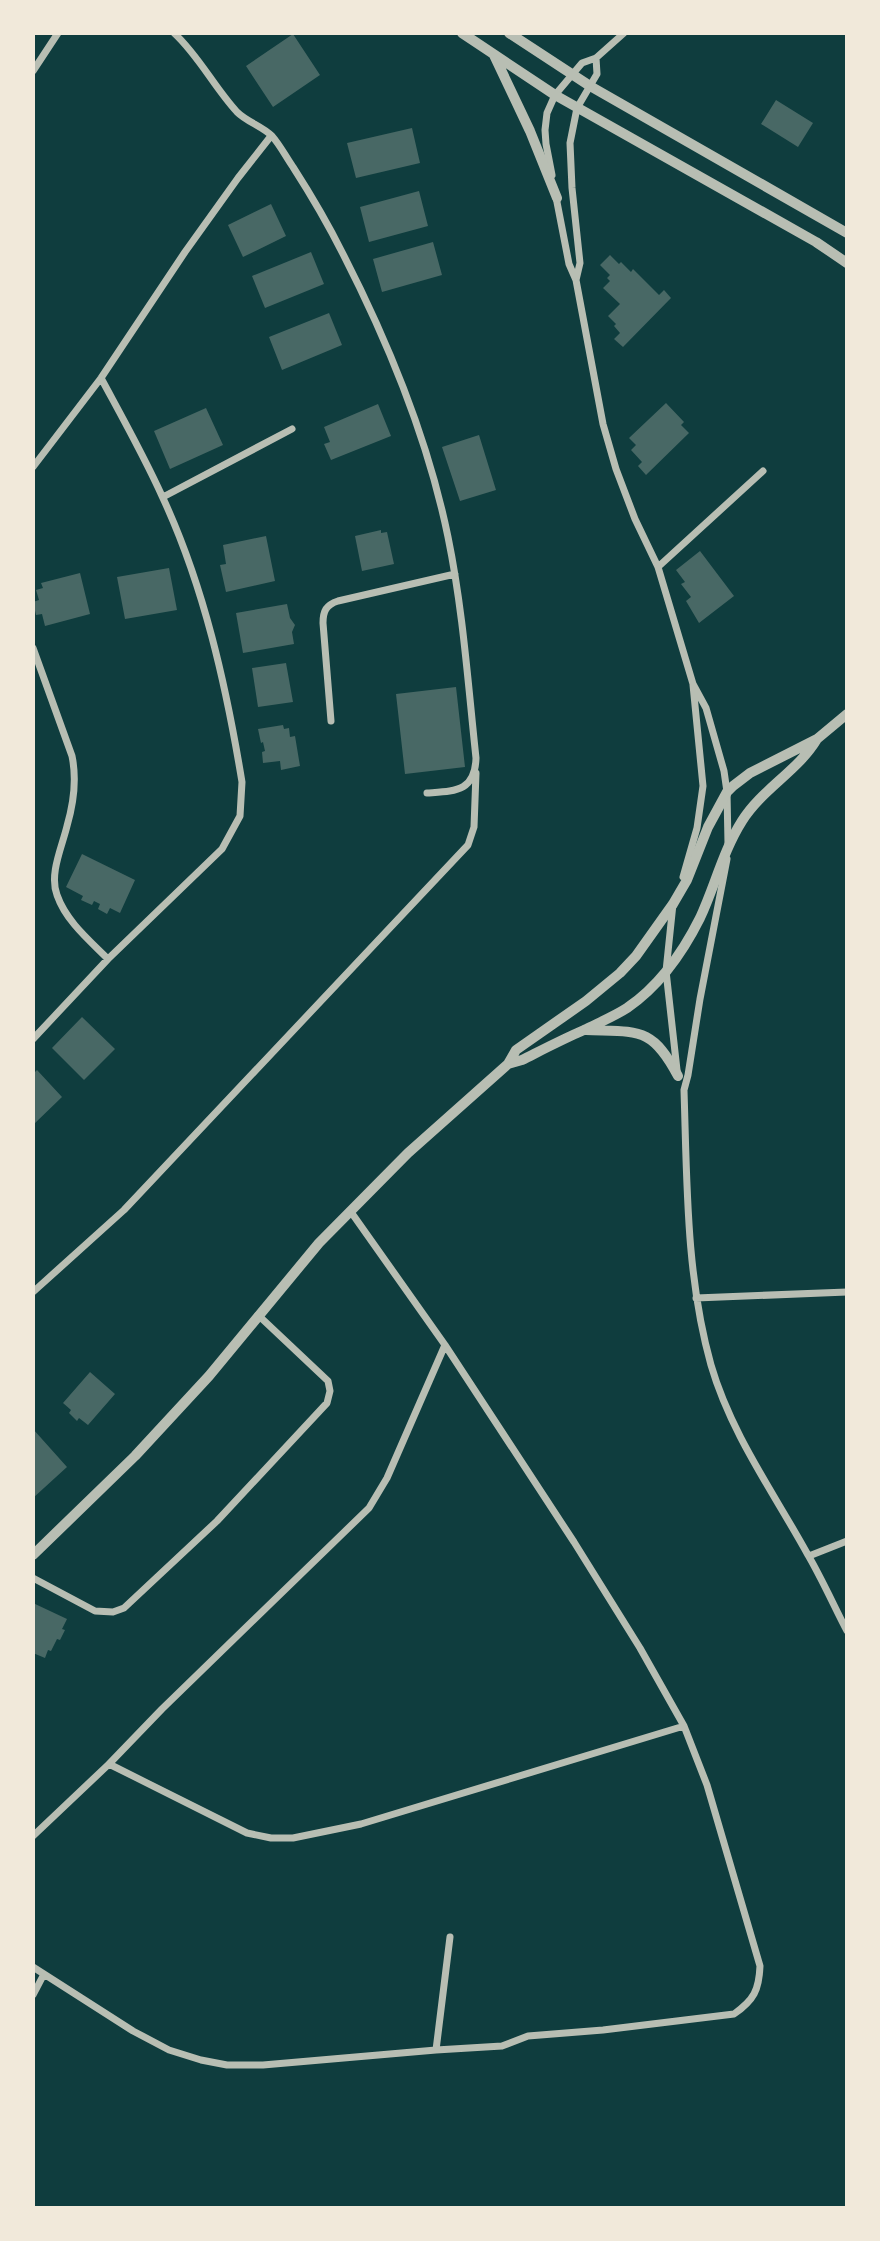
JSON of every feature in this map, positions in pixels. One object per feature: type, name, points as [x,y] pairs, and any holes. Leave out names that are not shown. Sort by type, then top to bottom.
[{"type":"street","points":[[33,71],[58,33]]},
{"type":"street","points":[[33,1292],[124,1210],[468,845],[474,827],[476,765],[462,616],[448,535],[415,420],[383,338],[326,220],[271,136],[238,113],[190,47],[174,33]]},
{"type":"street","points":[[462,33],[555,95],[816,242],[847,263]]},
{"type":"street","points":[[509,33],[590,86],[847,233]]},
{"type":"street","points":[[624,33],[596,58],[582,62],[555,95],[547,113],[545,144],[569,264],[576,280],[603,424],[635,519],[658,567],[693,684],[706,708],[724,771],[727,792],[728,846],[725,871],[684,1090],[687,1198],[696,1298],[712,1366],[742,1441],[809,1556],[847,1631]]},
{"type":"street","points":[[494,55],[530,131],[557,198]]},
{"type":"street","points":[[576,280],[580,263],[570,143],[577,108],[597,74],[596,58]]},
{"type":"street","points":[[33,467],[101,378],[185,251],[271,136]]},
{"type":"street","points":[[33,1039],[107,959],[222,849],[240,816],[242,782],[216,653],[190,567],[163,497],[101,378]]},
{"type":"street","points":[[163,497],[292,429]]},
{"type":"street","points":[[658,567],[763,471]]},
{"type":"street","points":[[331,721],[323,623],[323,615],[328,605],[455,574]]},
{"type":"street","points":[[33,648],[72,756],[75,774],[72,805],[54,876],[56,893],[73,923],[107,959]]},
{"type":"street","points":[[678,1076],[666,971],[673,904],[697,828],[703,786],[693,684]]},
{"type":"street","points":[[33,1555],[135,1457],[209,1376],[303,1261],[408,1153],[508,1064],[516,1050],[586,1001],[636,956],[687,880],[708,827],[727,792],[750,773],[817,739],[847,714]]},
{"type":"street","points":[[508,1064],[522,1060],[626,1009],[654,985],[695,926],[728,846],[754,806],[809,752],[817,739]]},
{"type":"street","points":[[426,793],[455,791],[467,784],[475,774],[476,765]]},
{"type":"street","points":[[583,1030],[629,1031],[644,1035],[666,1053],[684,1090]]},
{"type":"street","points":[[33,1967],[133,2031],[169,2050],[227,2065],[263,2065],[502,2046],[527,2036],[734,2014],[754,1996],[759,1983],[760,1966],[707,1785],[684,1726],[640,1648],[445,1345],[351,1212]]},
{"type":"street","points":[[696,1298],[847,1292]]},
{"type":"street","points":[[33,1578],[95,1611],[104,1613],[124,1608],[217,1521],[327,1403],[330,1391],[328,1381],[258,1315]]},
{"type":"street","points":[[33,1836],[369,1508],[387,1478],[445,1345]]},
{"type":"street","points":[[809,1556],[847,1541]]},
{"type":"street","points":[[108,1764],[247,1833],[271,1838],[293,1838],[399,1814],[684,1726]]},
{"type":"street","points":[[436,2050],[450,1937]]},
{"type":"street","points":[[33,1995],[44,1974]]},
{"type":"building","points":[[293,34],[320,75],[273,107],[246,66]]},
{"type":"building","points":[[776,100],[813,123],[798,147],[761,124]]},
{"type":"building","points":[[412,128],[420,163],[356,178],[347,143]]},
{"type":"building","points":[[419,191],[428,226],[369,242],[360,207]]},
{"type":"building","points":[[271,204],[286,236],[243,257],[228,225]]},
{"type":"building","points":[[433,242],[442,275],[382,292],[373,259]]},
{"type":"building","points":[[311,252],[324,284],[265,308],[252,276]]},
{"type":"building","points":[[610,255],[631,272],[633,269],[659,295],[664,290],[671,298],[623,347],[614,339],[620,333],[608,316],[620,304],[603,288],[610,281],[607,278],[610,275],[600,265]]},
{"type":"building","points":[[329,313],[342,345],[282,370],[269,337]]},
{"type":"building","points":[[666,403],[684,422],[681,425],[689,433],[646,475],[638,466],[642,462],[631,450],[636,445],[629,438]]},
{"type":"building","points":[[378,404],[391,436],[331,460],[324,444],[330,442],[324,427]]},
{"type":"building","points":[[206,408],[223,445],[170,469],[154,431]]},
{"type":"building","points":[[479,435],[496,490],[460,501],[442,447]]},
{"type":"building","points":[[381,530],[381,533],[387,532],[394,564],[362,571],[355,536]]},
{"type":"building","points":[[266,536],[275,581],[226,592],[220,565],[226,564],[223,545]]},
{"type":"building","points":[[700,551],[734,596],[699,623],[686,601],[691,597],[681,584],[685,582],[676,570]]},
{"type":"building","points":[[169,568],[177,610],[125,619],[117,577]]},
{"type":"building","points":[[80,573],[90,614],[45,626],[42,614],[36,615],[33,602],[39,600],[36,590],[43,588],[41,583]]},
{"type":"building","points":[[287,604],[290,618],[295,625],[292,632],[294,644],[243,653],[236,613]]},
{"type":"building","points":[[286,663],[293,702],[258,707],[252,668]]},
{"type":"building","points":[[456,687],[465,767],[405,774],[396,694]]},
{"type":"building","points":[[283,725],[284,729],[289,728],[290,737],[295,736],[300,766],[281,770],[280,761],[263,763],[262,752],[265,751],[258,729]]},
{"type":"building","points":[[82,854],[135,880],[120,913],[110,908],[107,914],[98,909],[100,904],[94,901],[92,905],[81,900],[83,896],[66,887]]},
{"type":"building","points":[[82,1017],[115,1049],[84,1080],[52,1048]]},
{"type":"building","points":[[37,1070],[62,1097],[33,1125],[33,1074]]},
{"type":"building","points":[[90,1372],[115,1394],[88,1425],[79,1418],[77,1421],[63,1403]]},
{"type":"building","points":[[33,1429],[67,1467],[33,1498]]},
{"type":"building","points":[[33,1603],[67,1619],[60,1640],[57,1639],[45,1658],[33,1653]]}]
